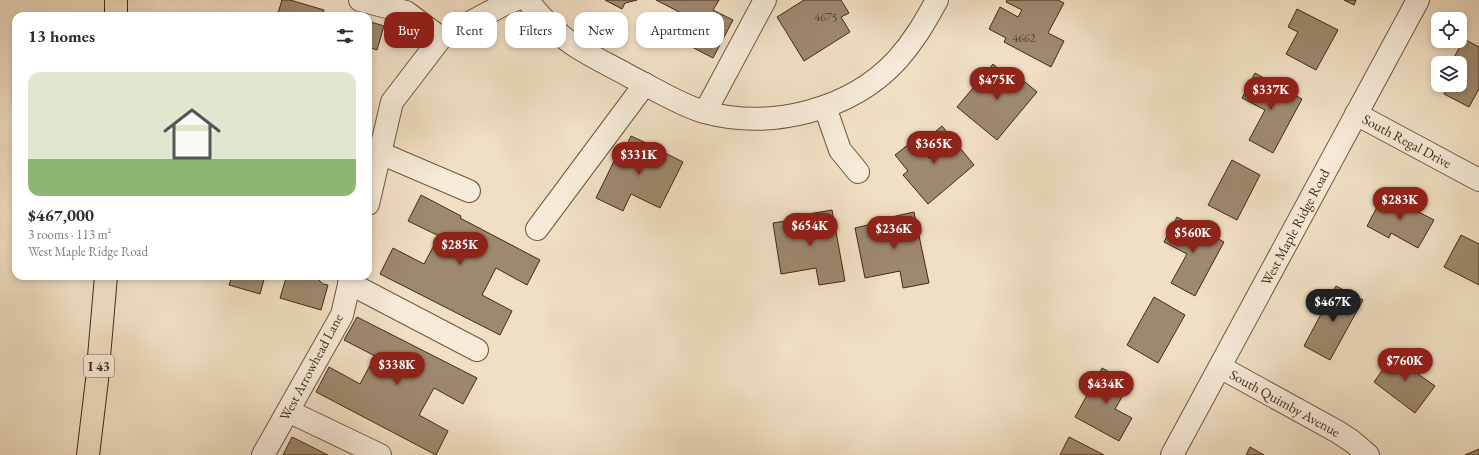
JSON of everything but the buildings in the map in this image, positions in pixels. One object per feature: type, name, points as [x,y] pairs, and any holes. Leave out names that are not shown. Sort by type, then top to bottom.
[{"type":"highway","points":[[116,0],[116,12]]},
{"type":"highway","name":"I 43","points":[[88,455],[98,372],[106,280]]},
{"type":"street","points":[[360,0],[406,12],[441,38]]},
{"type":"street","points":[[705,112],[765,0]]},
{"type":"street","points":[[372,173],[380,153],[392,102],[441,38],[528,1],[544,20],[568,41],[601,61],[684,105],[705,112],[738,118],[770,118],[797,115],[825,107],[853,94],[876,79],[896,61],[920,31],[937,0]]},
{"type":"street","name":"West Maple Ridge Road","points":[[1172,455],[1418,0]]},
{"type":"street","points":[[537,229],[645,84]]},
{"type":"street","points":[[825,107],[840,150],[858,172]]},
{"type":"street","name":"South Regal Drive","points":[[1356,114],[1479,180]]},
{"type":"street","points":[[380,153],[469,191]]},
{"type":"street","points":[[350,280],[477,350]]},
{"type":"street","name":"West Arrowhead Lane","points":[[264,455],[342,315],[350,280]]},
{"type":"street","name":"South Quimby Avenue","points":[[1220,367],[1338,432],[1354,442],[1368,455]]},
{"type":"street","points":[[288,410],[380,455]]}]
